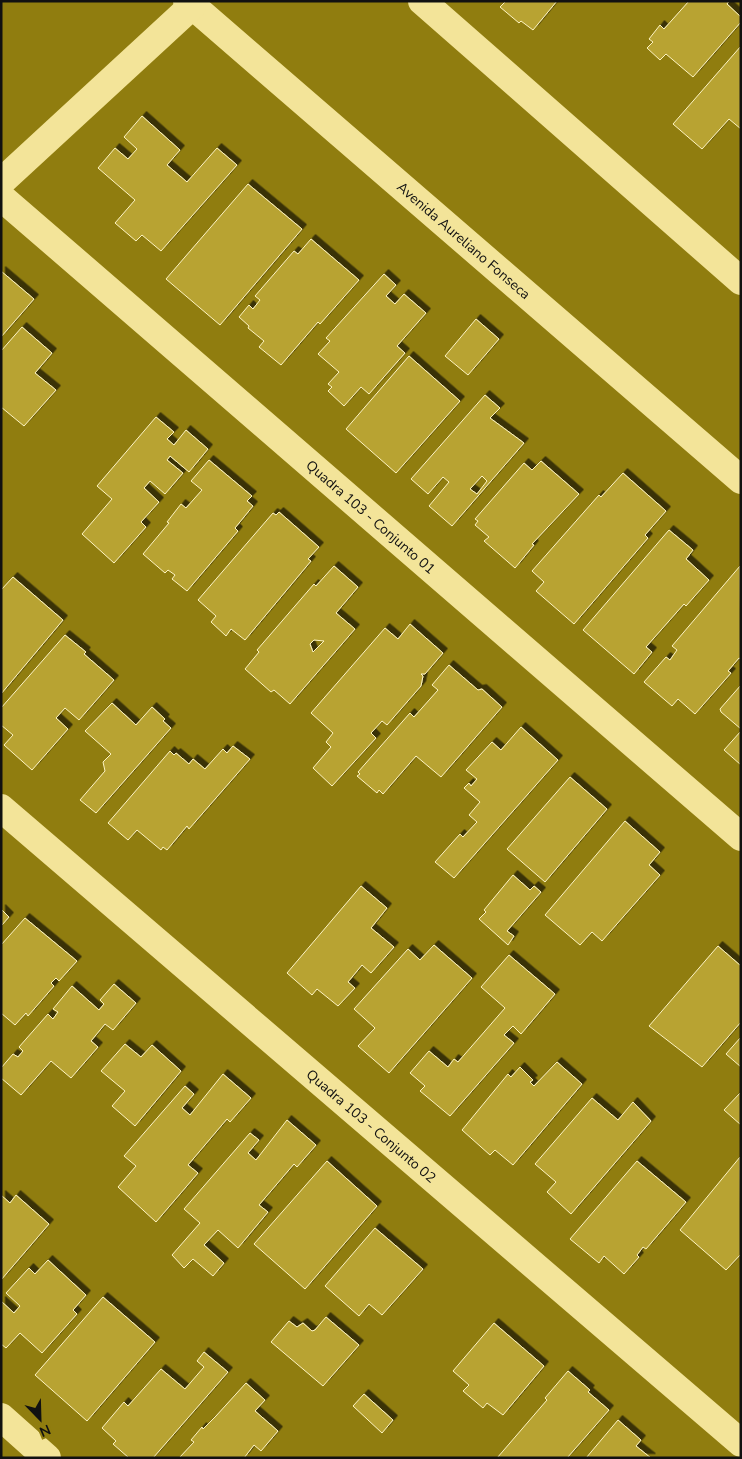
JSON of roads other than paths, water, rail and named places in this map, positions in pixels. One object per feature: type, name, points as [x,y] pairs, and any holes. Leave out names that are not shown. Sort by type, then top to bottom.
[{"type":"street","points":[[422,1],[741,281]]},
{"type":"street","points":[[1,182],[190,3]]},
{"type":"street","name":"Avenida Aureliano Fonseca","points":[[190,3],[741,480]]},
{"type":"street","name":"Quadra 103 - Conjunto 01","points":[[1,197],[741,837]]},
{"type":"street","name":"Quadra 103 - Conjunto 02","points":[[1,808],[741,1443]]},
{"type":"street","points":[[1,1418],[47,1458]]}]
